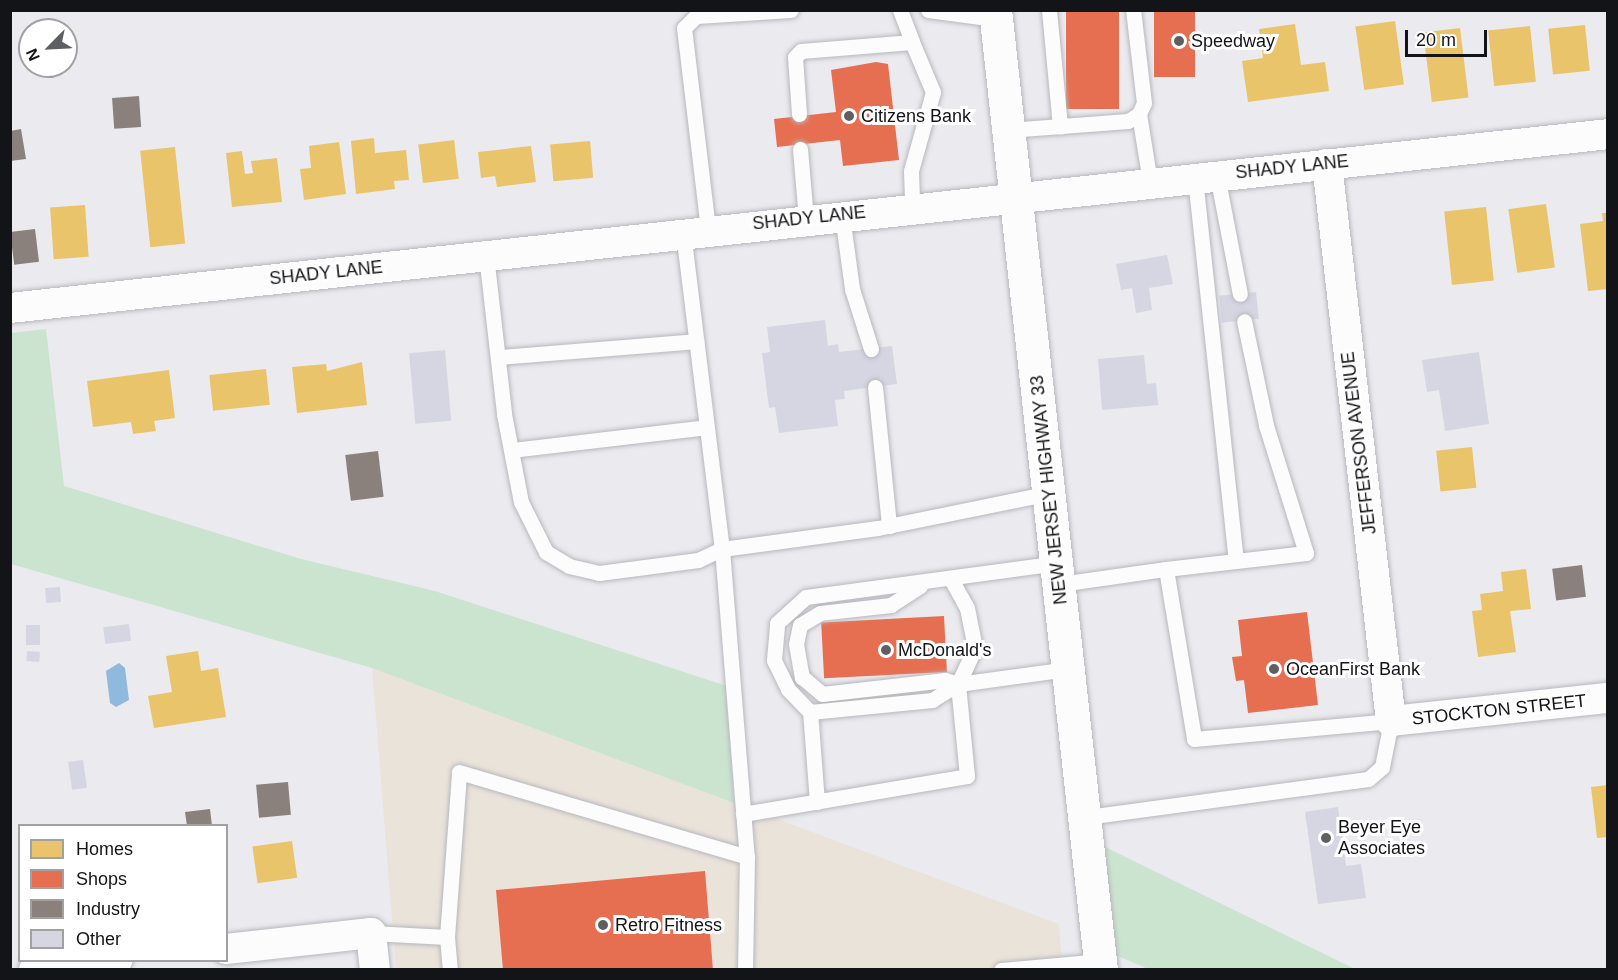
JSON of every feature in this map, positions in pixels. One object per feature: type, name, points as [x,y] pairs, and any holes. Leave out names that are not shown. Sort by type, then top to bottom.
[{"type":"main road","name":"NEW JERSEY HIGHWAY 33","points":[[995,15],[1059,574],[1067,669],[1088,818],[1100,965]]},
{"type":"street","name":"SHADY LANE","points":[[10,308],[695,230],[1608,134]]},
{"type":"street","name":"JEFFERSON AVENUE","points":[[1327,164],[1391,722]]},
{"type":"street","name":"STOCKTON STREET","points":[[1391,722],[1608,698]]},
{"type":"street","points":[[228,948],[371,933],[375,969]]},
{"type":"street","points":[[34,969],[99,962]]},
{"type":"lane","points":[[745,969],[747,857],[722,549],[696,341],[695,230],[684,28],[696,16],[704,19],[791,10]]},
{"type":"lane","points":[[900,10],[933,92],[911,171],[912,207]]},
{"type":"lane","points":[[928,10],[995,15]]},
{"type":"lane","points":[[1049,10],[1060,126]]},
{"type":"lane","points":[[1008,130],[1128,121],[1139,114],[1144,103],[1133,10]]},
{"type":"lane","points":[[799,114],[795,57],[801,51],[912,42]]},
{"type":"lane","points":[[1139,114],[1150,182]]},
{"type":"lane","points":[[800,149],[806,219]]},
{"type":"lane","points":[[1206,176],[1240,294]]},
{"type":"lane","points":[[1206,176],[1236,559]]},
{"type":"lane","points":[[843,215],[852,288],[871,349]]},
{"type":"lane","points":[[486,255],[521,502],[533,531],[546,552],[569,566],[599,573],[698,560],[722,549],[889,526],[1050,493]]},
{"type":"lane","points":[[817,802],[810,712],[788,688],[774,660],[777,623],[806,597],[952,581],[1166,569],[1236,559],[1306,553],[1263,416],[1244,321]]},
{"type":"lane","points":[[499,357],[696,341]]},
{"type":"lane","points":[[875,387],[889,526]]},
{"type":"lane","points":[[512,450],[707,427]]},
{"type":"lane","points":[[1088,818],[1368,779],[1382,768],[1391,722],[1194,739],[1166,569]]},
{"type":"lane","points":[[743,814],[967,776],[958,684],[975,648],[967,608],[952,581]]},
{"type":"lane","points":[[923,584],[891,605],[820,613],[800,625],[796,644],[802,677],[822,694],[945,680],[958,684]]},
{"type":"lane","points":[[810,712],[932,700],[958,684],[1067,669]]},
{"type":"lane","points":[[450,969],[447,937],[459,772],[747,857]]},
{"type":"lane","points":[[371,933],[447,937]]},
{"type":"lane","points":[[1001,969],[1100,965]]},
{"type":"shaded area","points":[[372,668],[1059,924],[1062,969],[396,969]]},
{"type":"green space","points":[[46,329],[64,486],[301,559],[435,591],[727,686],[734,803],[372,668],[11,564],[10,333]]},
{"type":"green space","points":[[1105,847],[1355,969],[1148,969],[1111,953]]},
{"type":"water","points":[[119,663],[125,668],[129,700],[116,707],[110,703],[106,671]]},
{"type":"building: Homes","points":[[1395,21],[1404,84],[1364,90],[1355,27]]},
{"type":"building: Homes","points":[[1295,24],[1301,65],[1325,62],[1329,91],[1248,102],[1242,61],[1263,58],[1259,29]]},
{"type":"building: Homes","points":[[1585,25],[1590,71],[1553,75],[1548,29]]},
{"type":"building: Homes","points":[[1530,26],[1536,82],[1494,86],[1488,30]]},
{"type":"building: Homes","points":[[1460,28],[1469,97],[1432,102],[1423,33]]},
{"type":"building: Homes","points":[[374,138],[375,153],[406,150],[409,180],[394,181],[395,189],[356,194],[351,141]]},
{"type":"building: Homes","points":[[454,140],[459,179],[423,183],[418,144]]},
{"type":"building: Homes","points":[[590,141],[593,178],[553,181],[550,144]]},
{"type":"building: Homes","points":[[339,142],[346,194],[304,200],[300,169],[311,168],[309,146]]},
{"type":"building: Homes","points":[[531,146],[536,182],[497,187],[495,176],[481,178],[478,152]]},
{"type":"building: Homes","points":[[175,147],[185,243],[150,247],[140,151]]},
{"type":"building: Homes","points":[[242,151],[245,174],[253,173],[251,161],[277,158],[282,202],[232,207],[226,153]]},
{"type":"building: Homes","points":[[1546,204],[1555,267],[1517,273],[1508,209]]},
{"type":"building: Homes","points":[[85,205],[89,257],[54,259],[50,207]]},
{"type":"building: Homes","points":[[1486,207],[1494,281],[1452,285],[1444,211]]},
{"type":"building: Homes","points":[[1602,213],[1608,213],[1608,289],[1588,291],[1580,224],[1603,221]]},
{"type":"building: Homes","points":[[362,362],[367,405],[297,413],[292,367],[326,364],[327,371]]},
{"type":"building: Homes","points":[[266,369],[270,405],[213,411],[209,375]]},
{"type":"building: Homes","points":[[169,370],[175,418],[154,421],[156,431],[133,434],[131,422],[93,427],[87,381]]},
{"type":"building: Homes","points":[[1472,447],[1476,488],[1440,492],[1436,451]]},
{"type":"building: Homes","points":[[1526,569],[1531,609],[1510,611],[1516,652],[1478,657],[1472,611],[1482,610],[1480,594],[1503,591],[1501,572]]},
{"type":"building: Homes","points":[[198,651],[201,671],[218,668],[226,717],[154,728],[148,696],[172,692],[166,656]]},
{"type":"building: Homes","points":[[1608,785],[1608,837],[1597,838],[1591,787]]},
{"type":"building: Homes","points":[[292,841],[297,878],[258,883],[252,847]]},
{"type":"building: Shops","points":[[1066,10],[1119,10],[1119,109],[1066,109]]},
{"type":"building: Shops","name":"Speedway","points":[[1154,10],[1195,10],[1195,77],[1154,77]]},
{"type":"building: Shops","name":"Citizens Bank","points":[[876,62],[888,64],[899,160],[843,166],[840,140],[777,147],[774,119],[836,112],[831,70]]},
{"type":"building: Shops","name":"OceanFirst Bank","points":[[1307,612],[1318,705],[1248,713],[1244,680],[1236,681],[1232,657],[1242,656],[1238,620]]},
{"type":"building: Shops","name":"McDonald's","points":[[944,616],[947,672],[824,678],[821,622]]},
{"type":"building: Shops","points":[[705,871],[713,970],[503,970],[496,890]]},
{"type":"building: Industry","points":[[139,96],[141,127],[114,129],[112,98]]},
{"type":"building: Industry","points":[[21,129],[26,159],[10,161],[10,131]]},
{"type":"building: Industry","points":[[35,229],[39,262],[14,265],[10,232]]},
{"type":"building: Industry","points":[[378,451],[384,497],[351,501],[345,455]]},
{"type":"building: Industry","points":[[1582,565],[1586,597],[1556,600],[1552,569]]},
{"type":"building: Industry","points":[[288,782],[291,815],[259,818],[256,785]]},
{"type":"building: Industry","points":[[210,809],[212,824],[187,824],[185,812]]},
{"type":"building: Other","points":[[1167,255],[1173,284],[1149,288],[1152,310],[1136,313],[1132,288],[1121,290],[1116,264]]},
{"type":"building: Other","points":[[1256,292],[1259,319],[1222,323],[1219,296]]},
{"type":"building: Other","points":[[825,320],[828,346],[838,344],[839,352],[892,346],[897,384],[844,391],[845,399],[835,400],[838,426],[779,433],[775,407],[769,408],[762,353],[770,352],[767,327]]},
{"type":"building: Other","points":[[445,350],[451,421],[415,424],[409,353]]},
{"type":"building: Other","points":[[1479,352],[1489,424],[1445,431],[1439,390],[1427,392],[1422,360]]},
{"type":"building: Other","points":[[1144,355],[1147,384],[1156,383],[1158,405],[1102,410],[1098,359]]},
{"type":"building: Other","points":[[60,587],[61,602],[46,603],[45,588]]},
{"type":"building: Other","points":[[129,624],[131,641],[105,644],[103,627]]},
{"type":"building: Other","points":[[26,625],[40,625],[40,645],[26,645]]},
{"type":"building: Other","points":[[27,651],[40,652],[39,662],[26,661]]},
{"type":"building: Other","points":[[83,760],[87,788],[72,790],[68,762]]},
{"type":"building: Other","name":"Beyer Eye Associates","points":[[1338,807],[1346,866],[1361,864],[1366,898],[1318,904],[1305,812]]},
{"type":"place","name":"Speedway","points":[[1179,41]]},
{"type":"place","name":"Citizens Bank","points":[[849,116]]},
{"type":"place","name":"McDonald's","points":[[886,650]]},
{"type":"place","name":"OceanFirst Bank","points":[[1274,669]]},
{"type":"place","name":"Beyer Eye Associates","points":[[1326,838]]},
{"type":"place","name":"Retro Fitness","points":[[603,925]]}]
